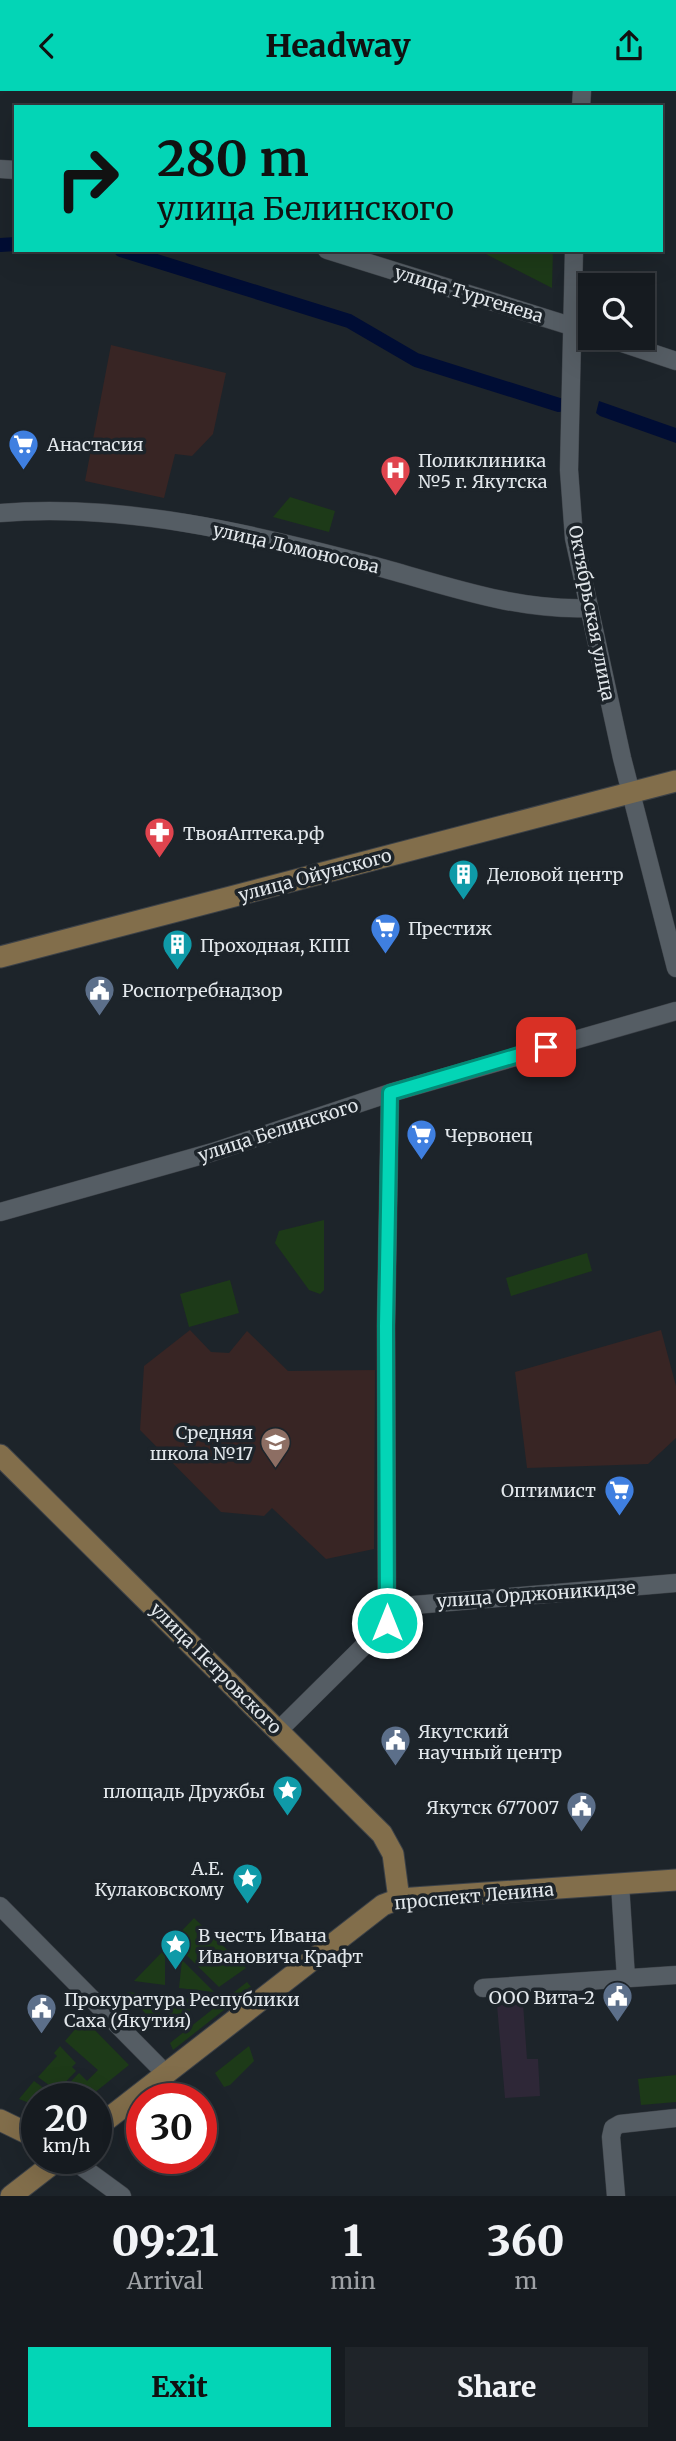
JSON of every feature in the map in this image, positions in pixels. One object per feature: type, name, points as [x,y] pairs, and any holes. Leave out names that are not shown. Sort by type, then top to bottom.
[{"type":"main road","name":"улица Ойунского","points":[[0,957],[676,781]]},
{"type":"main road","name":"улица Петровского","points":[[0,1455],[382,1834],[393,1854],[399,1899]]},
{"type":"main road","name":"проспект Ленина","points":[[112,2116],[364,1918],[399,1899],[676,1880]]},
{"type":"main road","points":[[0,2120],[21,2130]]},
{"type":"main road","points":[[11,2196],[39,2174]]},
{"type":"street","name":"улица Тургенева","points":[[333,252],[578,328]]},
{"type":"street","name":"Октябрьская улица","points":[[574,252],[569,470],[574,538],[631,793],[676,968]]},
{"type":"street","points":[[643,350],[676,361]]},
{"type":"street","name":"улица Ломоносова","points":[[0,513],[54,509],[168,520],[293,545],[509,602],[550,610],[588,608]]},
{"type":"street","name":"улица Белинского","points":[[0,1212],[213,1152],[390,1093],[676,1011]]},
{"type":"street","points":[[387,1623],[386,1326],[390,1093]]},
{"type":"street","name":"улица Орджоникидзе","points":[[278,1731],[387,1623],[401,1611],[425,1602],[676,1584]]},
{"type":"street","points":[[620,1884],[626,1978]]},
{"type":"street","points":[[0,1906],[166,2074]]},
{"type":"street","points":[[482,1988],[676,1975]]},
{"type":"street","points":[[615,2196],[611,2137],[613,2128],[620,2124],[676,2118]]},
{"type":"street","points":[[92,2174],[122,2196]]},
{"type":"shaded area","points":[[111,345],[226,373],[213,434],[192,456],[175,454],[164,498],[85,481]]},
{"type":"shaded area","name":"Средняя школа №17","points":[[190,1330],[211,1352],[229,1353],[247,1331],[288,1371],[375,1370],[374,1549],[326,1559],[272,1508],[264,1516],[221,1512],[140,1430],[144,1366]]},
{"type":"shaded area","points":[[661,1330],[676,1386],[676,1438],[648,1464],[527,1468],[515,1372]]},
{"type":"shaded area","points":[[523,2003],[527,2059],[538,2059],[540,2096],[505,2098],[497,2005]]},
{"type":"green space","points":[[482,252],[553,252],[552,288]]},
{"type":"green space","points":[[290,497],[335,511],[329,532],[273,517]]},
{"type":"green space","points":[[324,1220],[324,1290],[320,1294],[309,1290],[275,1243],[279,1231]]},
{"type":"green space","points":[[587,1253],[592,1271],[511,1296],[506,1278]]},
{"type":"green space","points":[[230,1280],[239,1313],[189,1327],[180,1294]]},
{"type":"green space","points":[[194,1918],[246,1968],[219,1987],[172,1941]]},
{"type":"green space","points":[[165,1949],[165,1985],[134,1981]]},
{"type":"green space","points":[[182,1960],[214,1992],[179,1988]]},
{"type":"green space","points":[[247,1982],[252,1988],[173,2050],[170,2043]]},
{"type":"green space","points":[[127,1992],[162,1996],[158,2028]]},
{"type":"green space","points":[[179,1998],[197,1999],[198,2004],[165,2030],[168,2008]]},
{"type":"green space","points":[[84,2019],[129,2065],[107,2083],[69,2083],[79,2073],[87,2081],[98,2070],[65,2041]]},
{"type":"green space","points":[[60,2046],[76,2063],[72,2067],[76,2071],[65,2083],[46,2083],[38,2077],[57,2056],[54,2053]]},
{"type":"green space","points":[[249,2046],[254,2061],[230,2085],[224,2087],[215,2073]]},
{"type":"green space","points":[[676,2075],[676,2102],[641,2105],[638,2079]]},
{"type":"water","points":[[599,401],[676,428],[676,443],[600,416],[596,413]]},
{"type":"waterway","points":[[0,245],[14,244]]},
{"type":"waterway","points":[[127,252],[349,321],[416,360],[559,405]]},
{"type":"place","name":"Анастасия","points":[[24,471]]},
{"type":"place","name":"Поликлиника №5 г. Якутска","points":[[395,497]]},
{"type":"place","name":"ТвояАптека.рф","points":[[160,860]]},
{"type":"place","name":"Деловой центр","points":[[464,901]]},
{"type":"place","name":"Престиж","points":[[385,955]]},
{"type":"place","name":"Проходная, КПП","points":[[177,972]]},
{"type":"place","name":"Роспотребнадзор","points":[[99,1017]]},
{"type":"place","name":"Червонец","points":[[422,1162]]},
{"type":"place","name":"Средняя школа №17","points":[[276,1469]]},
{"type":"place","name":"Оптимист","points":[[619,1517]]},
{"type":"place","name":"Якутский научный центр","points":[[395,1768]]},
{"type":"place","name":"площадь Дружбы","points":[[288,1818]]},
{"type":"place","name":"Якутск 677007","points":[[582,1834]]},
{"type":"place","name":"А.Е. Кулаковскому","points":[[247,1905]]},
{"type":"place","name":"В честь Ивана Ивановича Крафт","points":[[175,1972]]},
{"type":"place","name":"ООО Вита-2","points":[[618,2024]]},
{"type":"place","name":"Прокуратура Республики Саха (Якутия)","points":[[41,2036]]},
{"type":"route","points":[[387,1623],[386,1326],[390,1093],[546,1047]]}]
